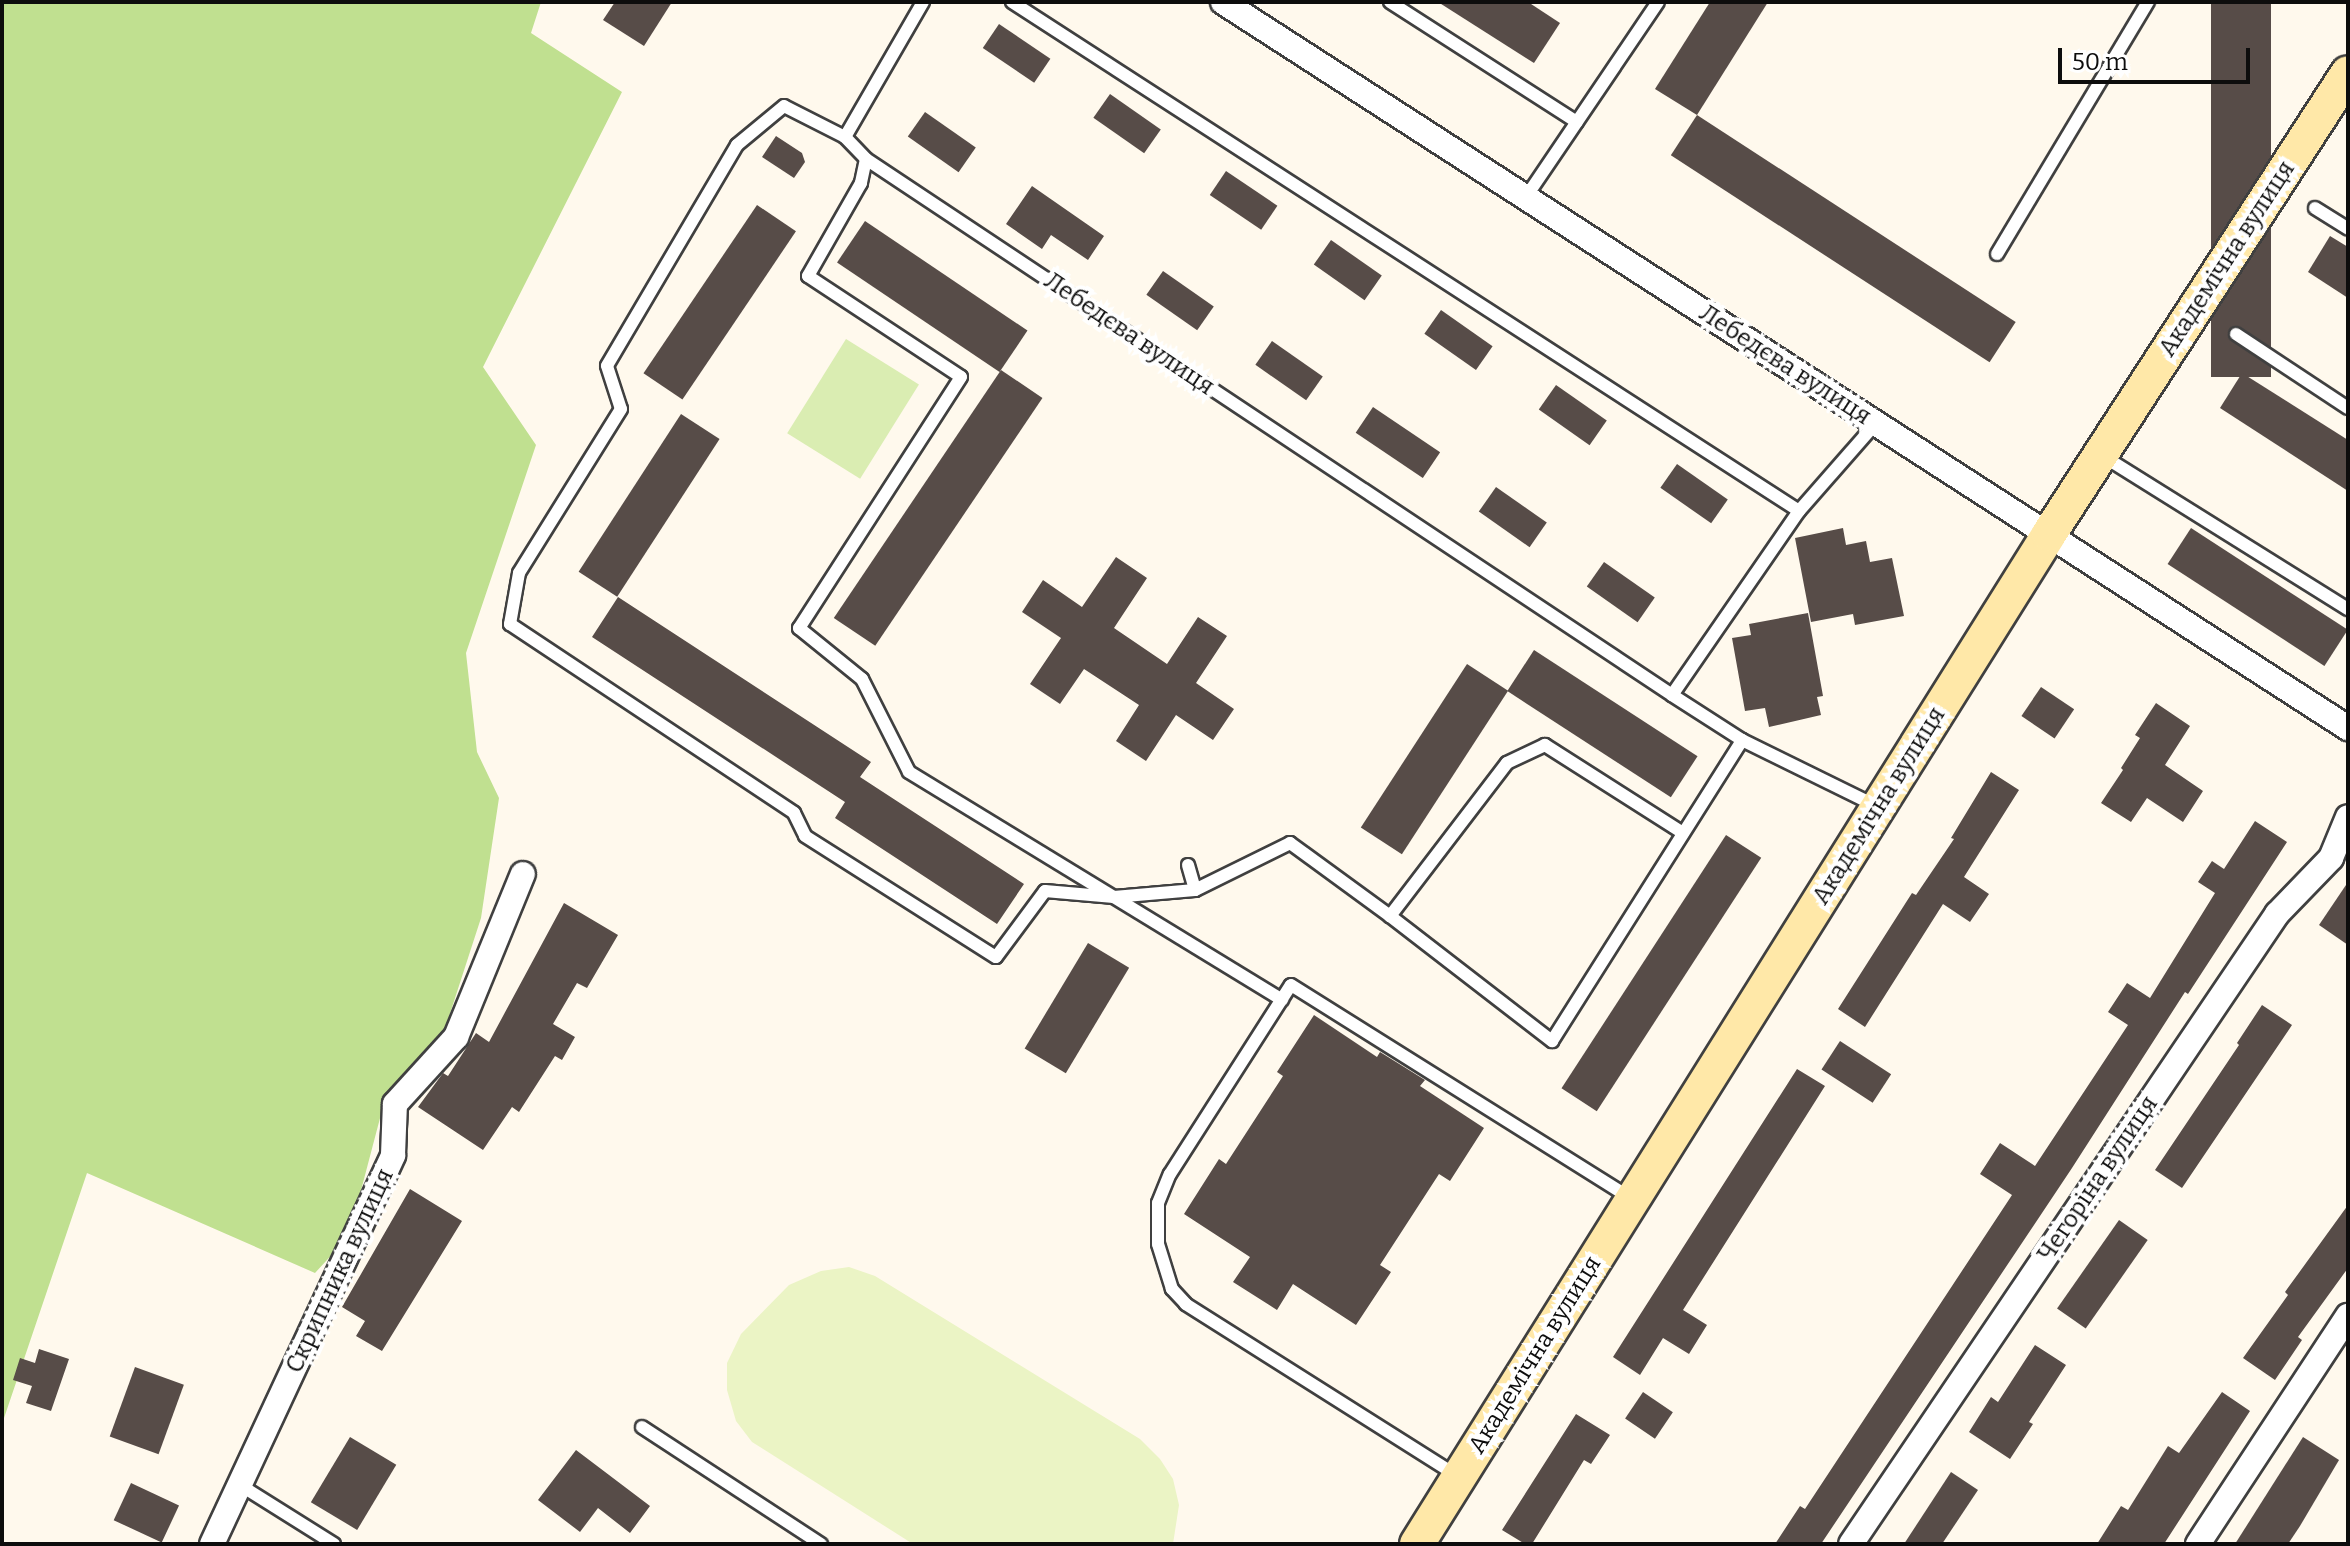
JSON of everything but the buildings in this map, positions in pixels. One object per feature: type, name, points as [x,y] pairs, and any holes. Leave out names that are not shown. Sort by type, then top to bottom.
[{"type":"main road","name":"Академічна вулиця","points":[[1417,1544],[2049,534],[2348,73]]},
{"type":"street","name":"Лебедєва вулиця","points":[[1223,2],[2348,728]]},
{"type":"street","name":"Чегоріна вулиця","points":[[1851,1544],[2277,914],[2331,858],[2348,817]]},
{"type":"street","name":"Скрипника вулиця","points":[[212,1544],[393,1155],[395,1104],[456,1037],[523,874]]},
{"type":"street","points":[[2198,1544],[2348,1316]]},
{"type":"lane","points":[[845,137],[923,2]]},
{"type":"lane","points":[[1012,2],[1799,511]]},
{"type":"lane","points":[[1390,2],[1577,122]]},
{"type":"lane","points":[[1526,197],[1658,2]]},
{"type":"lane","points":[[1997,254],[2148,2]]},
{"type":"lane","name":"Лебедєва вулиця","points":[[1114,897],[1045,891],[996,957],[805,836],[794,813],[510,624],[519,573],[621,409],[607,366],[737,145],[784,106],[845,137],[866,159],[1742,740],[1879,808]]},
{"type":"lane","points":[[866,159],[861,183],[808,276],[961,377],[799,628],[862,679],[909,772],[1282,1000]]},
{"type":"lane","points":[[2315,208],[2348,229]]},
{"type":"lane","points":[[2236,334],[2348,408]]},
{"type":"lane","points":[[1672,695],[1799,511],[1876,423]]},
{"type":"lane","points":[[2101,454],[2348,609]]},
{"type":"lane","points":[[1114,897],[1195,890],[1290,843],[1552,1041],[1742,740]]},
{"type":"lane","points":[[1390,916],[1507,763],[1545,745],[1683,833]]},
{"type":"lane","points":[[1188,865],[1195,890]]},
{"type":"lane","points":[[1459,1477],[1186,1304],[1172,1289],[1163,1268],[1155,1223],[1170,1174],[1291,985],[1633,1199]]},
{"type":"lane","points":[[642,1427],[821,1544]]},
{"type":"lane","points":[[240,1485],[334,1544]]},
{"type":"green space","points":[[2,2],[541,2],[531,33],[622,92],[483,367],[536,445],[466,653],[477,752],[499,798],[481,918],[444,1032],[384,1103],[349,1236],[315,1273],[87,1173],[2,1424]]},
{"type":"green space","points":[[846,339],[919,385],[860,479],[787,433]]},
{"type":"green space","points":[[849,1267],[875,1276],[1140,1439],[1160,1459],[1173,1479],[1179,1505],[1173,1544],[913,1544],[752,1442],[736,1421],[727,1390],[727,1363],[741,1334],[789,1285],[821,1271]]}]
